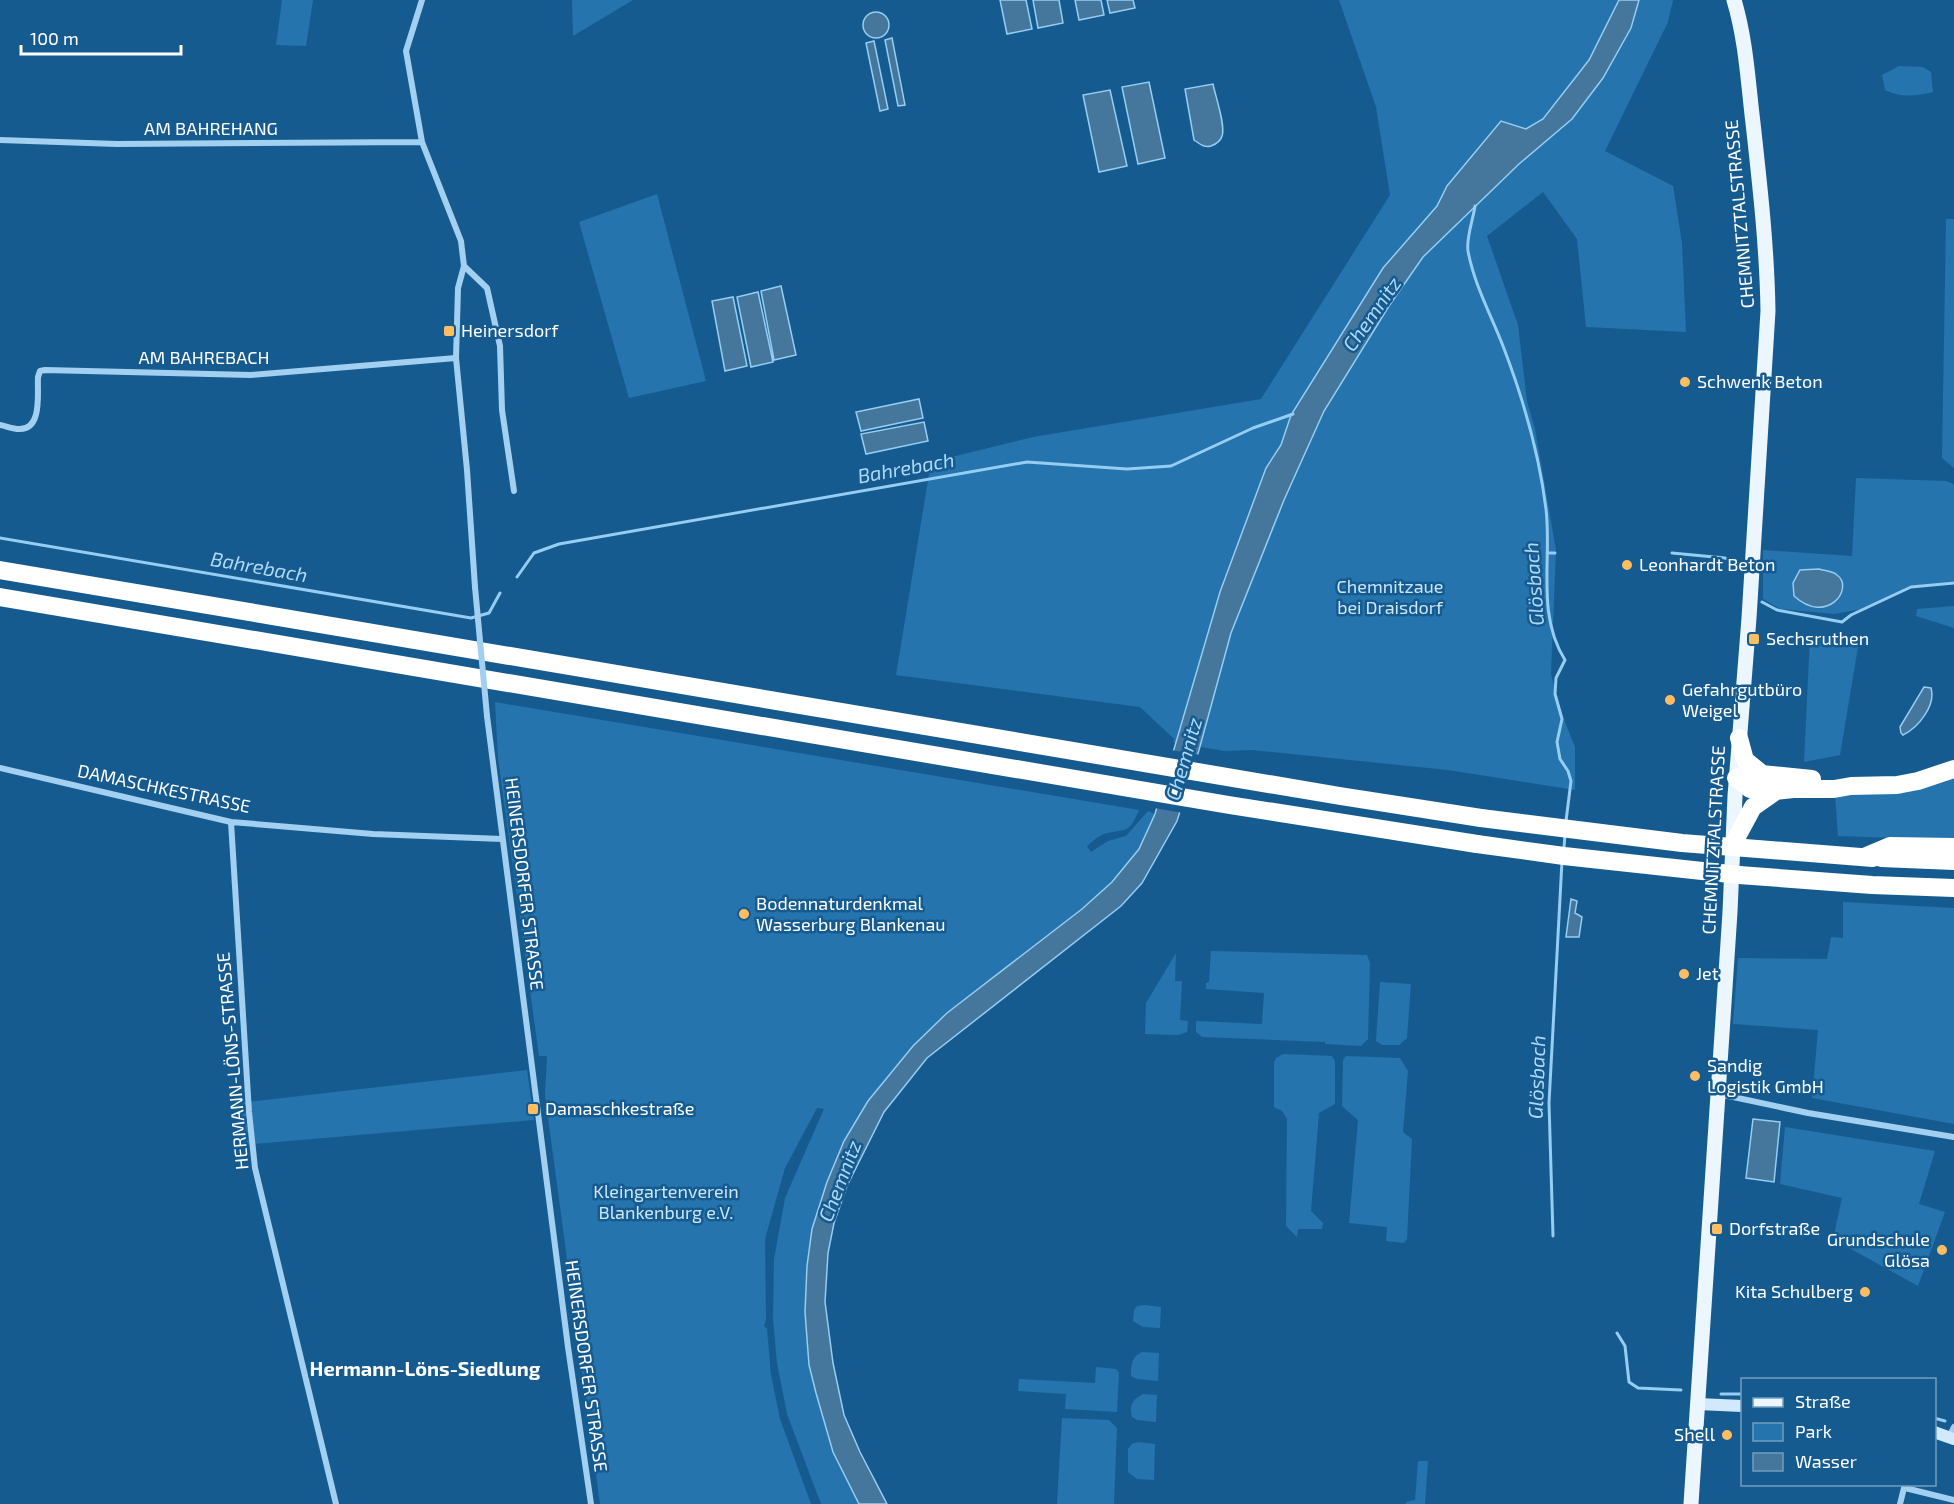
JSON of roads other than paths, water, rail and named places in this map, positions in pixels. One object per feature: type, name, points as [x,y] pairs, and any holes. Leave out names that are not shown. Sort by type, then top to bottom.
[{"type":"highway","points":[[0,570],[1481,818],[1682,843],[1954,861]]},
{"type":"highway","points":[[0,597],[1229,805],[1477,844],[1668,868],[1872,885],[1954,888]]},
{"type":"highway","points":[[1739,738],[1745,760],[1761,773]]},
{"type":"highway","points":[[1736,778],[1750,789],[1776,791],[1834,789],[1851,786],[1897,785],[1927,779],[1954,769]]},
{"type":"highway","points":[[1736,778],[1751,772],[1835,781],[1851,786]]},
{"type":"highway","points":[[1732,846],[1753,807],[1776,791]]},
{"type":"highway","points":[[1870,856],[1890,846],[1954,847]]},
{"type":"main road","name":"CHEMNITZTALSTRASSE","points":[[1691,1504],[1736,778],[1749,618],[1768,311],[1767,263],[1746,61],[1734,0]]},
{"type":"street","name":"HEINERSDORFER STRASSE","points":[[422,0],[406,51],[422,142],[461,241],[464,266],[458,288],[456,358],[487,716],[568,1347],[591,1504]]},
{"type":"street","name":"AM BAHREHANG","points":[[0,140],[117,144],[422,142]]},
{"type":"street","points":[[464,266],[487,288],[500,346],[502,410],[514,491]]},
{"type":"street","name":"AM BAHREBACH","points":[[0,425],[19,429],[31,425],[36,418],[38,377],[40,371],[45,370],[251,375],[456,358]]},
{"type":"street","name":"DAMASCHKESTRASSE","points":[[0,768],[231,822],[373,834],[502,839]]},
{"type":"street","name":"HERMANN-LÖNS-STRASSE","points":[[231,822],[249,1112],[255,1168],[336,1504]]},
{"type":"street","points":[[1718,1094],[1808,1113],[1954,1137]]},
{"type":"street","points":[[1698,1404],[1741,1406]]},
{"type":"street","points":[[1936,1432],[1952,1434]]},
{"type":"street","points":[[1900,1504],[1905,1486],[1954,1500]]},
{"type":"water","points":[[1000,0],[1026,0],[1032,29],[1007,34]]},
{"type":"water","points":[[1033,0],[1059,0],[1063,23],[1038,28]]},
{"type":"water","points":[[1075,0],[1101,0],[1104,15],[1079,20]]},
{"type":"water","points":[[1107,0],[1133,0],[1135,8],[1110,13]]},
{"type":"water","name":"Chemnitz","points":[[1619,0],[1639,0],[1631,28],[1603,78],[1572,119],[1519,164],[1423,257],[1389,306],[1324,411],[1284,500],[1231,633],[1177,821],[1142,883],[1121,906],[927,1058],[884,1112],[847,1186],[834,1223],[828,1253],[825,1302],[833,1363],[844,1415],[887,1504],[859,1504],[833,1452],[816,1393],[809,1365],[805,1312],[807,1266],[812,1229],[827,1182],[844,1141],[868,1101],[913,1046],[947,1013],[1082,909],[1112,882],[1139,849],[1155,814],[1220,592],[1266,468],[1281,445],[1291,415],[1383,268],[1437,206],[1447,186],[1501,121],[1526,129],[1543,119],[1589,60]]},
{"type":"water","points":[[876,12],[885,16],[889,25],[885,34],[876,38],[867,34],[863,25],[867,16]]},
{"type":"water","points":[[892,38],[905,105],[898,106],[885,40]]},
{"type":"water","points":[[874,41],[888,109],[880,111],[866,43]]},
{"type":"water","points":[[1149,82],[1165,158],[1138,164],[1122,87]]},
{"type":"water","points":[[1213,84],[1223,131],[1218,142],[1206,146],[1194,140],[1185,89]]},
{"type":"water","points":[[1110,90],[1127,166],[1099,172],[1083,95]]},
{"type":"water","points":[[781,286],[796,355],[774,360],[761,291]]},
{"type":"water","points":[[758,292],[773,362],[751,367],[737,297]]},
{"type":"water","points":[[733,297],[747,366],[725,371],[712,301]]},
{"type":"water","points":[[919,399],[923,418],[861,431],[856,412]]},
{"type":"water","points":[[924,422],[928,441],[866,454],[861,434]]},
{"type":"water","points":[[1819,569],[1837,575],[1842,581],[1843,588],[1835,602],[1817,607],[1806,604],[1794,596],[1793,583],[1800,570]]},
{"type":"water","points":[[1924,687],[1931,688],[1929,708],[1915,727],[1903,735],[1900,727]]},
{"type":"water","points":[[1571,899],[1577,901],[1575,913],[1582,917],[1579,937],[1566,937]]},
{"type":"water","points":[[1753,1119],[1780,1122],[1774,1182],[1746,1178]]},
{"type":"waterway","name":"Glösbach","points":[[1475,206],[1468,251],[1479,287],[1517,386],[1535,447],[1543,488],[1547,528],[1548,605],[1556,642],[1565,660],[1556,678],[1555,694],[1562,719],[1557,742],[1560,759],[1571,781],[1566,821]]},
{"type":"waterway","name":"Bahrebach","points":[[517,577],[534,553],[559,544],[1027,462],[1127,469],[1171,466],[1253,428],[1293,414]]},
{"type":"waterway","name":"Bahrebach","points":[[0,538],[471,618],[489,613],[500,593]]},
{"type":"waterway","points":[[1547,553],[1555,553]]},
{"type":"waterway","points":[[1672,553],[1725,558],[1735,563]]},
{"type":"waterway","points":[[1762,602],[1777,610],[1842,622],[1851,615],[1911,587],[1954,583]]},
{"type":"waterway","name":"Glösbach","points":[[1564,848],[1565,834]]},
{"type":"waterway","name":"Glösbach","points":[[1553,1236],[1549,1103],[1562,861]]},
{"type":"waterway","name":"Glösbach","points":[[1617,1333],[1625,1346],[1629,1382],[1638,1388],[1681,1390]]},
{"type":"waterway","name":"Glösbach","points":[[1721,1394],[1741,1394]]},
{"type":"waterway","name":"Glösbach","points":[[1936,1419],[1945,1421]]},
{"type":"place","name":"Heinersdorf","points":[[449,331]]},
{"type":"place","name":"Schwenk Beton","points":[[1685,382]]},
{"type":"place","name":"Leonhardt Beton","points":[[1627,565]]},
{"type":"place","name":"Sechsruthen","points":[[1754,639]]},
{"type":"place","name":"Gefahrgutbüro Weigel","points":[[1670,700]]},
{"type":"place","name":"Bodennaturdenkmal Wasserburg Blankenau","points":[[744,914]]},
{"type":"place","name":"Jet","points":[[1684,974]]},
{"type":"place","name":"Sandig Logistik GmbH","points":[[1695,1076]]},
{"type":"place","name":"Damaschkestraße","points":[[533,1109]]},
{"type":"place","name":"Dorfstraße","points":[[1717,1229]]},
{"type":"place","name":"Grundschule Glösa","points":[[1942,1250]]},
{"type":"place","name":"Kita Schulberg","points":[[1865,1292]]},
{"type":"place","name":"Shell","points":[[1727,1435]]},
{"type":"district","name":"Hermann-Löns-Siedlung","points":[[425,1369]]},
{"type":"park label","name":"Chemnitzaue bei Draisdorf","points":[[1390,597]]},
{"type":"park label","name":"Kleingartenverein Blankenburg e.V.","points":[[666,1202]]}]
